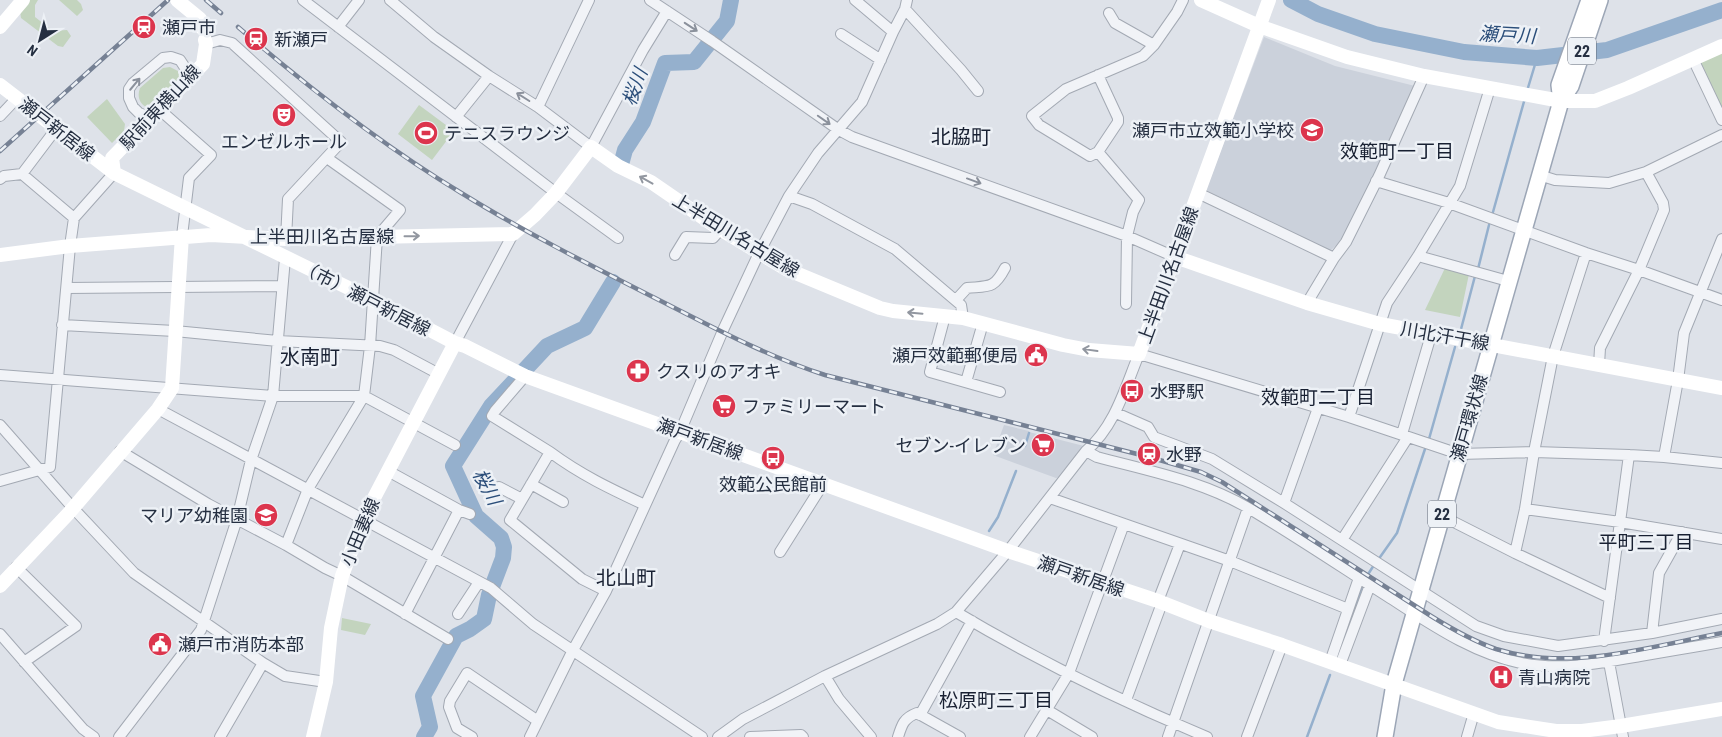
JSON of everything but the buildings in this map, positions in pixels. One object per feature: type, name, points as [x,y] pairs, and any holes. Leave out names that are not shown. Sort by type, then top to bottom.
[{"type":"main road","name":"瀬戸環状線","points":[[1560,102],[1559,85],[1589,0]]},
{"type":"main road","name":"瀬戸環状線","points":[[1385,737],[1394,684],[1560,102],[1571,86],[1600,0]]},
{"type":"street","points":[[0,27],[23,0]]},
{"type":"street","points":[[177,0],[200,19],[205,37],[232,43],[341,142],[288,198],[286,239]]},
{"type":"street","points":[[303,0],[618,238]]},
{"type":"street","points":[[338,27],[359,0]]},
{"type":"street","points":[[390,0],[434,37],[538,107],[591,146]]},
{"type":"street","points":[[538,107],[589,0]]},
{"type":"street","points":[[650,0],[839,130],[862,141],[1127,236],[1175,257]]},
{"type":"street","points":[[855,0],[893,32]]},
{"type":"street","points":[[1098,75],[1118,118],[1118,122],[1098,152],[1090,156],[1039,125],[1032,116],[1066,89],[1098,75],[1143,56],[1154,45],[1183,0]]},
{"type":"street","points":[[1201,0],[1259,26],[1347,58],[1424,76],[1560,102],[1594,101],[1722,46]]},
{"type":"street","name":"上半田川名古屋線","points":[[591,146],[618,166],[650,182],[786,270],[880,308],[964,318],[1062,345],[1089,350],[1139,354],[1269,0]]},
{"type":"street","points":[[530,737],[573,650],[606,591],[680,432],[724,328],[759,253],[789,196],[818,153],[862,102],[906,5],[978,91]]},
{"type":"street","points":[[455,343],[513,234],[556,193],[591,146],[643,50],[667,11]]},
{"type":"street","points":[[1109,14],[1115,22],[1154,45]]},
{"type":"street","points":[[841,34],[881,60]]},
{"type":"street","name":"駅前東横山線","points":[[114,173],[112,158],[203,64],[205,37]]},
{"type":"street","points":[[0,586],[73,508],[158,409],[172,388],[182,236],[189,178],[211,155],[156,114],[139,113],[133,107],[129,98],[129,89],[133,83],[163,58],[171,57],[180,60],[191,77]]},
{"type":"street","points":[[1693,59],[1722,120]]},
{"type":"street","points":[[456,117],[490,76]]},
{"type":"street","points":[[1307,303],[1346,242],[1424,76]]},
{"type":"street","name":"瀬戸新居線","points":[[0,85],[114,173]]},
{"type":"street","points":[[1349,416],[1387,303],[1460,186],[1490,88]]},
{"type":"street","points":[[0,116],[17,98]]},
{"type":"street","points":[[22,174],[56,129]]},
{"type":"street","points":[[1539,175],[1555,180],[1609,183],[1646,172],[1722,135]]},
{"type":"street","points":[[1098,152],[1139,200],[1133,212],[1127,236],[1126,304]]},
{"type":"street","points":[[286,545],[308,489],[364,396],[370,346],[378,237],[400,210],[327,158]]},
{"type":"street","points":[[1599,365],[1600,348],[1639,270],[1664,210],[1663,203],[1646,172]]},
{"type":"street","points":[[0,481],[50,468],[59,379],[62,325],[74,218],[114,173]]},
{"type":"street","name":"（市）瀬戸新居線","points":[[114,173],[455,343]]},
{"type":"street","points":[[0,179],[4,176],[22,174],[74,218]]},
{"type":"street","points":[[1376,181],[1449,203],[1722,300]]},
{"type":"street","points":[[1198,193],[1334,258]]},
{"type":"street","points":[[789,196],[812,204],[896,249],[961,305],[964,318]]},
{"type":"street","points":[[675,255],[686,237],[713,238],[720,229]]},
{"type":"street","name":"上半田川名古屋線","points":[[0,255],[70,246],[182,236],[211,235],[286,239],[513,234]]},
{"type":"street","points":[[1664,457],[1678,380],[1684,333],[1722,239]]},
{"type":"street","points":[[1515,553],[1553,356],[1586,253]]},
{"type":"street","points":[[1418,256],[1508,281]]},
{"type":"street","name":"川北汗干線","points":[[1175,257],[1307,303],[1380,324],[1722,388]]},
{"type":"street","points":[[119,737],[200,630],[203,622],[237,518],[251,460],[273,396],[285,258]]},
{"type":"street","points":[[956,300],[967,288],[993,285],[999,280],[1005,268]]},
{"type":"street","points":[[67,288],[282,286]]},
{"type":"street","points":[[945,316],[930,372],[1000,392]]},
{"type":"street","points":[[966,382],[983,323]]},
{"type":"street","points":[[62,325],[175,331],[278,341],[380,346],[394,350],[439,374]]},
{"type":"street","points":[[1342,540],[1405,436],[1431,335]]},
{"type":"street","name":"瀬戸新居線","points":[[455,343],[465,346],[525,376],[1008,551],[1160,602],[1209,621],[1509,725],[1556,734],[1582,731],[1622,732],[1722,709]]},
{"type":"street","name":"小田妻線","points":[[313,737],[326,682],[332,628],[342,576],[362,519],[455,343]]},
{"type":"street","points":[[723,736],[743,720],[825,676],[936,624],[956,612],[1008,551],[1086,451],[1095,444],[1116,413],[1139,354],[1349,416],[1460,454],[1534,452],[1629,455],[1722,463]]},
{"type":"street","points":[[0,375],[273,396],[364,396],[455,445]]},
{"type":"street","points":[[525,376],[492,416],[602,486],[645,505]]},
{"type":"street","points":[[1284,503],[1318,408]]},
{"type":"street","points":[[158,409],[491,588],[533,624],[702,737]]},
{"type":"street","points":[[1116,413],[1148,427],[1154,437],[1212,459],[1476,626],[1504,636],[1558,646],[1652,633],[1722,618]]},
{"type":"street","points":[[0,425],[73,508],[134,573],[263,663],[285,676],[326,682]]},
{"type":"street","points":[[120,451],[208,504],[342,576],[448,639]]},
{"type":"street","points":[[1086,451],[1097,457],[1199,484],[1248,508],[1464,643],[1521,663],[1575,666],[1610,662],[1722,642]]},
{"type":"street","points":[[550,452],[510,520],[582,579],[606,591]]},
{"type":"street","points":[[1604,641],[1629,455]]},
{"type":"street","points":[[388,472],[470,514]]},
{"type":"street","points":[[531,484],[563,502]]},
{"type":"street","points":[[780,552],[823,484]]},
{"type":"street","points":[[499,486],[522,499]]},
{"type":"street","points":[[1050,498],[1230,562],[1348,609]]},
{"type":"street","points":[[1168,737],[1248,508]]},
{"type":"street","points":[[1525,509],[1722,539]]},
{"type":"street","points":[[405,614],[459,510]]},
{"type":"street","points":[[1442,516],[1610,598]]},
{"type":"street","points":[[1030,737],[1069,672],[1124,524]]},
{"type":"street","points":[[1652,633],[1659,573],[1682,532]]},
{"type":"street","points":[[1126,700],[1180,544]]},
{"type":"street","points":[[16,567],[76,626],[24,662]]},
{"type":"street","points":[[1335,664],[1348,609],[1364,581]]},
{"type":"street","points":[[1335,664],[1364,581]]},
{"type":"street","points":[[458,614],[479,582]]},
{"type":"street","points":[[956,612],[1069,672],[1207,737]]},
{"type":"street","points":[[920,715],[972,621]]},
{"type":"street","points":[[0,634],[83,729],[94,737]]},
{"type":"street","points":[[1247,737],[1282,645]]},
{"type":"street","points":[[1610,662],[1622,732]]},
{"type":"street","points":[[220,737],[263,663]]},
{"type":"street","points":[[472,737],[455,732],[449,707],[450,701],[468,673],[538,720]]},
{"type":"street","points":[[825,676],[839,699],[871,737]]},
{"type":"street","points":[[1047,710],[1092,737]]},
{"type":"street","points":[[898,737],[908,716],[917,713],[960,737]]},
{"type":"street","points":[[1467,737],[1474,713]]},
{"type":"street","points":[[750,737],[801,735],[803,737]]},
{"type":"shaded area","name":"瀬戸市立效範小学校","points":[[1264,37],[1335,66],[1415,86],[1376,175],[1343,239],[1330,251],[1206,190]]},
{"type":"shaded area","points":[[1004,425],[1084,446],[1060,477],[1056,478],[993,455]]},
{"type":"green space","points":[[30,0],[38,0],[35,5],[35,17],[53,31],[67,30],[71,36],[63,47],[58,46],[21,18],[20,11]]},
{"type":"green space","points":[[59,0],[77,0],[83,10],[77,16]]},
{"type":"green space","points":[[1722,47],[1722,114],[1696,60]]},
{"type":"green space","points":[[170,67],[178,71],[180,79],[152,109],[148,108],[139,99],[140,88],[163,68]]},
{"type":"green space","points":[[107,99],[125,124],[124,131],[112,143],[87,117]]},
{"type":"green space","name":"テニスラウンジ","points":[[419,105],[454,131],[432,160],[398,134]]},
{"type":"green space","points":[[1445,268],[1469,274],[1460,317],[1425,310]]},
{"type":"green space","points":[[342,618],[371,624],[365,635],[341,630]]},
{"type":"waterway","name":"桜川","points":[[622,161],[625,150],[643,122],[665,63],[694,62],[727,21],[731,0]]},
{"type":"waterway","name":"瀬戸川","points":[[1291,0],[1318,14],[1375,34],[1464,52],[1537,58],[1607,50],[1722,10]]},
{"type":"waterway","points":[[1527,91],[1537,58]]},
{"type":"waterway","points":[[1493,212],[1525,98]]},
{"type":"waterway","points":[[1478,269],[1489,225]]},
{"type":"waterway","points":[[1460,333],[1475,276]]},
{"type":"waterway","name":"桜川","points":[[424,737],[430,727],[423,696],[456,636],[484,619],[489,595],[503,558],[504,547],[501,538],[476,516],[453,466],[491,406],[547,346],[585,328],[613,282]]},
{"type":"waterway","points":[[1429,439],[1455,347]]},
{"type":"waterway","points":[[1025,446],[1029,433]]},
{"type":"waterway","points":[[1378,560],[1397,533],[1425,449]]},
{"type":"waterway","points":[[989,531],[998,517],[1016,471]]},
{"type":"waterway","points":[[1365,579],[1374,565]]},
{"type":"waterway","points":[[1338,653],[1363,584]]},
{"type":"waterway","points":[[1307,737],[1330,675]]},
{"type":"railway","points":[[0,151],[168,0]]},
{"type":"railway","points":[[206,0],[221,13]]},
{"type":"railway","points":[[238,27],[347,115],[433,176],[578,259],[757,349],[825,375],[1149,457],[1201,472],[1222,482],[1439,621],[1496,649],[1552,658],[1581,658],[1609,655],[1722,633]]},
{"type":"place","name":"瀬戸市","points":[[144,27]]},
{"type":"place","name":"新瀬戸","points":[[256,39]]},
{"type":"place","name":"エンゼルホール","points":[[284,115]]},
{"type":"place","name":"瀬戸市立效範小学校","points":[[1312,130]]},
{"type":"place","name":"テニスラウンジ","points":[[426,133]]},
{"type":"place","name":"瀬戸效範郵便局","points":[[1036,355]]},
{"type":"place","name":"クスリのアオキ","points":[[638,371]]},
{"type":"place","name":"水野駅","points":[[1132,391]]},
{"type":"place","name":"ファミリーマート","points":[[724,406]]},
{"type":"place","name":"セブン-イレブン","points":[[1043,445]]},
{"type":"place","name":"水野","points":[[1149,454]]},
{"type":"place","name":"效範公民館前","points":[[773,458]]},
{"type":"place","name":"マリア幼稚園","points":[[266,515]]},
{"type":"place","name":"瀬戸市消防本部","points":[[160,644]]},
{"type":"place","name":"青山病院","points":[[1501,677]]},
{"type":"district","name":"北脇町","points":[[961,137]]},
{"type":"district","name":"效範町一丁目","points":[[1397,151]]},
{"type":"district","name":"水南町","points":[[310,357]]},
{"type":"district","name":"效範町二丁目","points":[[1318,397]]},
{"type":"district","name":"平町三丁目","points":[[1646,542]]},
{"type":"district","name":"北山町","points":[[626,578]]},
{"type":"district","name":"松原町三丁目","points":[[996,700]]}]
